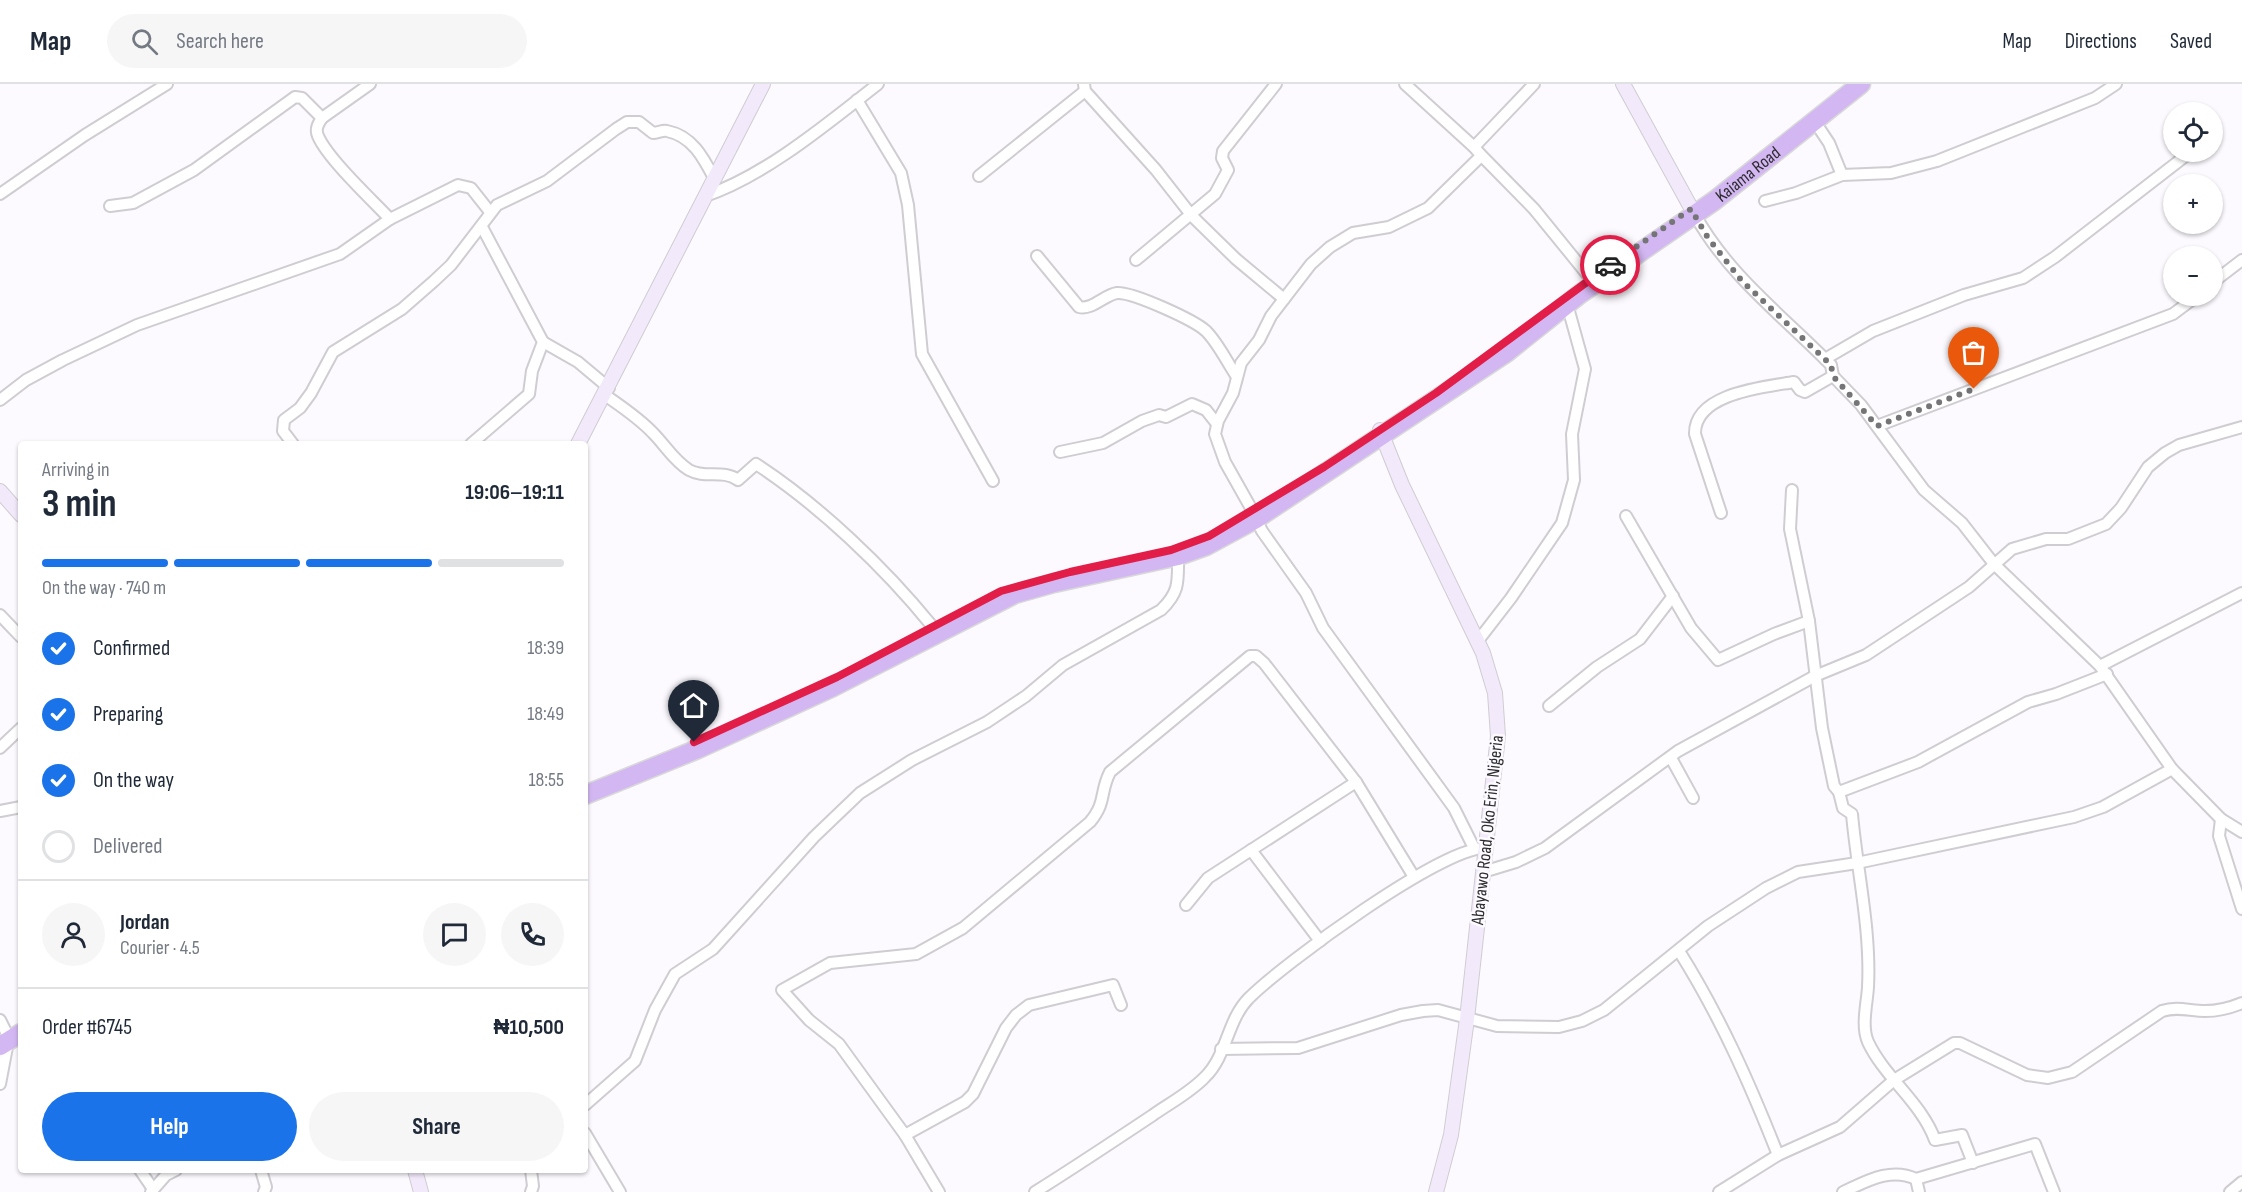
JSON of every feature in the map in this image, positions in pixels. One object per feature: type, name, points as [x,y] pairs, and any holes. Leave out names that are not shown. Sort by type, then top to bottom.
[{"type":"highway","name":"Kaiama Road","points":[[1377,437],[1591,279],[1693,212],[1845,84]]},
{"type":"highway","name":"Kaiama Road","points":[[588,794],[698,749],[823,692],[1014,594],[1054,582],[1178,556],[1206,546],[1506,353],[1567,304],[1815,122],[1861,84]]},
{"type":"highway","name":"Kaiama Road","points":[[588,786],[802,694],[932,626],[1015,586],[1191,544],[1254,515]]},
{"type":"street","points":[[0,194],[85,135],[167,84]]},
{"type":"street","points":[[370,84],[322,118],[317,126],[317,135],[348,174],[390,219]]},
{"type":"street","points":[[580,441],[607,392],[762,84]]},
{"type":"street","points":[[705,196],[745,179],[878,84]]},
{"type":"street","points":[[1136,261],[1192,216],[1215,194],[1227,174],[1228,167],[1222,158],[1223,151],[1276,84]]},
{"type":"street","points":[[1405,84],[1477,150],[1534,209],[1591,279]]},
{"type":"street","points":[[1035,1192],[1113,1142],[1205,1078],[1236,1015],[1248,999],[1320,941],[1414,877],[1480,848],[1454,808],[1323,628],[1306,593],[1262,531],[1217,444],[1215,434],[1217,424],[1233,393],[1241,363],[1259,340],[1271,316],[1311,264],[1330,247],[1353,233],[1389,228],[1428,208],[1473,166],[1477,150],[1534,84]]},
{"type":"street","points":[[1623,84],[1708,238],[1742,281],[1826,359],[1831,365],[1833,376],[1877,426],[1924,490],[1962,523],[1994,564],[2104,670],[2172,769],[2221,819],[2242,832]]},
{"type":"street","points":[[1765,201],[1796,193],[1842,175],[1891,173],[1937,160],[2095,98],[2116,84]]},
{"type":"street","points":[[979,176],[1084,87],[1156,170],[1192,216],[1236,259],[1284,299]]},
{"type":"street","points":[[110,206],[133,203],[194,170],[295,97],[302,98],[322,118]]},
{"type":"street","points":[[857,100],[900,173],[908,205],[922,354],[993,481]]},
{"type":"street","points":[[291,441],[283,431],[284,420],[300,408],[311,393],[333,352],[402,309],[451,265],[497,205],[547,181],[627,122],[639,122],[653,133],[665,130],[699,149],[714,178]]},
{"type":"street","points":[[1815,122],[1829,143],[1842,175]]},
{"type":"street","points":[[1826,359],[1873,331],[1964,295],[2023,278],[2055,257],[2178,162]]},
{"type":"street","points":[[0,398],[26,380],[63,360],[137,325],[340,254],[390,219],[458,185],[471,188],[490,212]]},
{"type":"street","points":[[482,227],[543,342],[578,362],[607,392],[654,433],[687,469],[701,475],[729,473],[738,480],[756,464],[771,474],[882,567],[932,626]]},
{"type":"street","points":[[1037,256],[1079,307],[1086,308],[1117,293],[1136,297],[1199,326],[1209,335],[1237,377]]},
{"type":"street","points":[[2223,275],[2242,260]]},
{"type":"street","points":[[1478,642],[1562,523],[1575,480],[1572,434],[1585,369],[1567,304]]},
{"type":"street","points":[[1877,426],[2173,314],[2184,306]]},
{"type":"street","points":[[475,441],[530,394],[532,371],[543,342]]},
{"type":"street","points":[[1721,513],[1695,434],[1695,428],[1705,411],[1715,402],[1737,393],[1794,382],[1800,390],[1805,392],[1833,376]]},
{"type":"street","points":[[1060,452],[1103,443],[1142,421],[1159,415],[1166,417],[1192,404],[1206,410],[1217,424]]},
{"type":"street","points":[[1484,872],[1516,862],[1545,848],[1678,751],[1815,676],[1866,655],[1960,593],[1994,564],[2023,545],[2046,538],[2068,540],[2106,524],[2121,508],[2148,467],[2164,453],[2179,445],[2242,427]]},
{"type":"street","name":"Abayawo Road, Oko Erin, Nigeria","points":[[1377,437],[1484,653],[1495,693],[1498,736],[1480,848],[1484,872],[1467,1019],[1451,1135],[1436,1192]]},
{"type":"street","points":[[1792,490],[1790,529],[1809,621],[1815,676],[1832,778],[1843,808],[1852,814],[1869,962],[1865,1028],[1869,1043],[1894,1080],[1921,1110],[1935,1140],[1962,1135],[1973,1163]]},
{"type":"street","points":[[0,491],[18,512]]},
{"type":"street","points":[[1626,516],[1691,628],[1721,661],[1761,640],[1809,621]]},
{"type":"street","points":[[588,1102],[635,1061],[655,1010],[675,974],[713,950],[814,837],[860,793],[912,760],[987,722],[1026,696],[1063,665],[1161,610],[1171,600],[1178,586],[1178,556]]},
{"type":"street","points":[[1839,792],[1918,762],[2028,702],[2056,694],[2104,670],[2242,593]]},
{"type":"street","points":[[1549,706],[1597,667],[1640,639],[1673,596]]},
{"type":"street","points":[[0,615],[18,635]]},
{"type":"street","points":[[939,1192],[905,1135],[839,1044],[809,1020],[782,990],[830,963],[916,954],[963,928],[1090,822],[1102,807],[1103,791],[1110,772],[1250,656],[1256,656],[1264,663],[1356,782],[1414,877]]},
{"type":"street","points":[[0,748],[18,731]]},
{"type":"street","points":[[1671,758],[1693,798]]},
{"type":"street","points":[[1221,1049],[1298,1048],[1401,1015],[1423,1011],[1438,1010],[1497,1026],[1559,1026],[1582,1021],[1604,1010],[1708,926],[1766,888],[1798,872],[1857,863],[2074,817],[2103,807],[2172,769]]},
{"type":"street","points":[[1186,905],[1208,878],[1356,782]]},
{"type":"street","points":[[0,811],[18,808]]},
{"type":"street","points":[[2221,819],[2219,836],[2242,909]]},
{"type":"street","points":[[1251,850],[1320,941]]},
{"type":"street","points":[[1679,951],[1704,991],[1744,1070],[1778,1155]]},
{"type":"street","points":[[905,1135],[965,1102],[973,1094],[1006,1028],[1029,1005],[1113,985],[1121,1005]]},
{"type":"street","points":[[1719,1192],[1778,1155],[1840,1126],[1894,1080],[1954,1043],[1960,1043],[2027,1075],[2048,1078],[2072,1072],[2162,1011],[2178,1008],[2206,1011],[2225,1010],[2242,1003]]},
{"type":"street","points":[[0,1084],[8,1034]]},
{"type":"street","points":[[588,1138],[620,1192]]},
{"type":"street","points":[[1843,1192],[1889,1174],[1908,1175],[1916,1179],[2035,1144],[2054,1192]]},
{"type":"street","points":[[142,1173],[152,1191],[173,1173]]},
{"type":"street","points":[[262,1173],[266,1187],[264,1192]]},
{"type":"street","points":[[416,1173],[421,1192]]},
{"type":"street","points":[[531,1173],[533,1186],[531,1192]]},
{"type":"street","points":[[1916,1179],[1919,1192]]},
{"type":"street","points":[[2230,1192],[2242,1182]]},
{"type":"way so far","points":[[1610,265],[1691,209],[1708,238],[1742,281],[1831,365],[1833,376],[1861,405],[1877,426],[1974,389]]},
{"type":"route","points":[[694,742],[837,677],[1001,591],[1032,581],[1171,550],[1209,536],[1296,485],[1472,369],[1610,265]]}]
